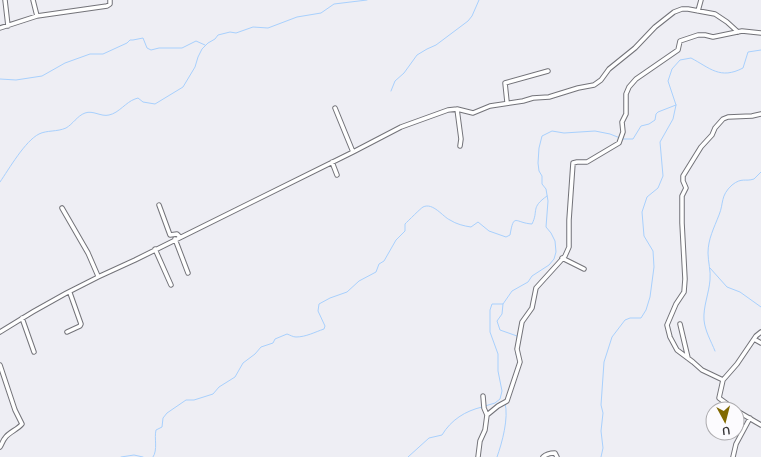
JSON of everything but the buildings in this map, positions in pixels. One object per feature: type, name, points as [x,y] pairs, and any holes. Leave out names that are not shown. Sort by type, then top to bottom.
[{"type":"street","points":[[5,0],[8,26]]},
{"type":"street","points":[[33,0],[37,16]]},
{"type":"street","points":[[0,28],[37,16],[107,6],[109,5],[110,0]]},
{"type":"street","points":[[698,11],[701,0]]},
{"type":"street","points":[[0,332],[22,318],[70,293],[98,276],[353,152],[401,127],[457,109],[473,113],[486,107],[533,98],[549,97],[578,88],[594,85],[601,80],[609,69],[635,48],[674,12],[688,9],[714,14],[727,22],[738,32]]},
{"type":"street","points":[[487,414],[508,401],[520,362],[517,349],[522,322],[532,308],[536,288],[569,248],[569,220],[573,163],[587,162],[619,143],[623,132],[622,122],[626,110],[626,94],[629,87],[636,79],[678,50],[682,39],[698,35],[713,37],[748,31],[761,33]]},
{"type":"street","points":[[508,102],[505,83],[548,71]]},
{"type":"street","points":[[336,108],[353,152]]},
{"type":"street","points":[[457,109],[461,139],[460,146]]},
{"type":"street","points":[[723,380],[702,370],[677,350],[670,337],[667,325],[673,310],[684,292],[682,196],[686,188],[683,181],[683,176],[701,147],[712,135],[715,128],[723,119],[728,117],[761,114]]},
{"type":"street","points":[[332,162],[337,175]]},
{"type":"street","points":[[159,204],[170,235],[178,234],[180,237]]},
{"type":"street","points":[[62,208],[88,252],[98,276]]},
{"type":"street","points":[[175,239],[188,273]]},
{"type":"street","points":[[155,249],[171,285]]},
{"type":"street","points":[[562,258],[584,269]]},
{"type":"street","points":[[67,332],[81,325],[70,293]]},
{"type":"street","points":[[22,318],[34,352]]},
{"type":"street","points":[[680,324],[688,358]]},
{"type":"street","points":[[723,401],[719,398],[723,380],[761,332]]},
{"type":"street","points":[[754,339],[761,343]]},
{"type":"street","points":[[0,365],[15,410],[22,424],[16,430],[8,434],[0,447]]},
{"type":"street","points":[[478,457],[480,441],[485,430],[487,414],[485,412],[483,396]]},
{"type":"street","points":[[745,415],[761,425]]},
{"type":"street","points":[[733,457],[736,444],[750,418]]},
{"type":"street","points":[[543,457],[547,454],[554,453],[557,457]]},
{"type":"waterway","points":[[0,182],[23,149],[39,134],[66,128],[80,116],[88,112],[103,115],[113,114],[132,100],[138,98],[143,102],[155,104],[183,87],[195,67],[202,49],[218,35],[230,32],[236,33],[253,27],[268,28],[297,17],[321,13],[334,4],[367,0]]},
{"type":"waterway","points":[[391,91],[395,81],[404,73],[417,55],[436,45],[468,21],[472,16],[479,0]]},
{"type":"waterway","points":[[0,79],[16,80],[42,76],[65,63],[90,54],[103,54],[127,43],[130,40],[143,38],[147,48],[151,50],[159,48],[182,48],[196,41],[205,45]]},
{"type":"waterway","points":[[601,457],[603,448],[601,431],[603,413],[601,405],[604,362],[612,337],[625,320],[630,318],[641,318],[646,310],[650,297],[654,267],[653,251],[644,236],[642,212],[647,197],[658,188],[663,176],[660,142],[673,119],[676,105],[668,81],[672,69],[680,60],[691,58],[710,69],[721,73],[728,73],[743,68],[748,52],[761,50]]},
{"type":"waterway","points":[[623,139],[633,139],[641,126],[649,124],[655,120],[658,112],[676,105]]},
{"type":"waterway","points":[[485,406],[495,403],[500,399],[502,391],[498,371],[498,354],[490,332],[490,310],[492,304],[503,304],[512,291],[528,282],[532,276],[549,265],[554,259],[556,252],[555,241],[546,227],[548,201],[546,189],[542,184],[542,176],[539,171],[538,163],[539,148],[542,136],[552,131],[564,133],[595,131],[620,138]]},
{"type":"waterway","points":[[715,351],[704,320],[704,310],[710,280],[708,253],[710,238],[721,211],[724,196],[728,189],[738,181],[754,179],[761,172]]},
{"type":"waterway","points":[[153,457],[155,451],[156,430],[162,427],[163,418],[167,413],[186,400],[194,400],[213,394],[219,387],[235,377],[243,363],[255,354],[261,347],[273,343],[275,339],[287,334],[295,337],[303,336],[324,329],[325,326],[318,311],[319,304],[347,292],[359,281],[376,272],[379,264],[384,261],[396,240],[405,231],[405,224],[423,207],[430,206],[455,223],[471,227],[478,222],[489,231],[506,237],[510,235],[514,221],[516,220],[532,224],[538,203],[547,196]]},
{"type":"waterway","points":[[710,268],[727,287],[740,292],[761,307]]},
{"type":"waterway","points":[[503,304],[502,314],[497,321],[500,330],[517,336],[517,341]]},
{"type":"waterway","points":[[516,354],[518,360]]},
{"type":"waterway","points":[[497,457],[506,423],[505,403]]},
{"type":"waterway","points":[[408,457],[429,438],[442,435],[459,417],[482,407]]},
{"type":"waterway","points":[[121,457],[134,455],[143,457]]}]
